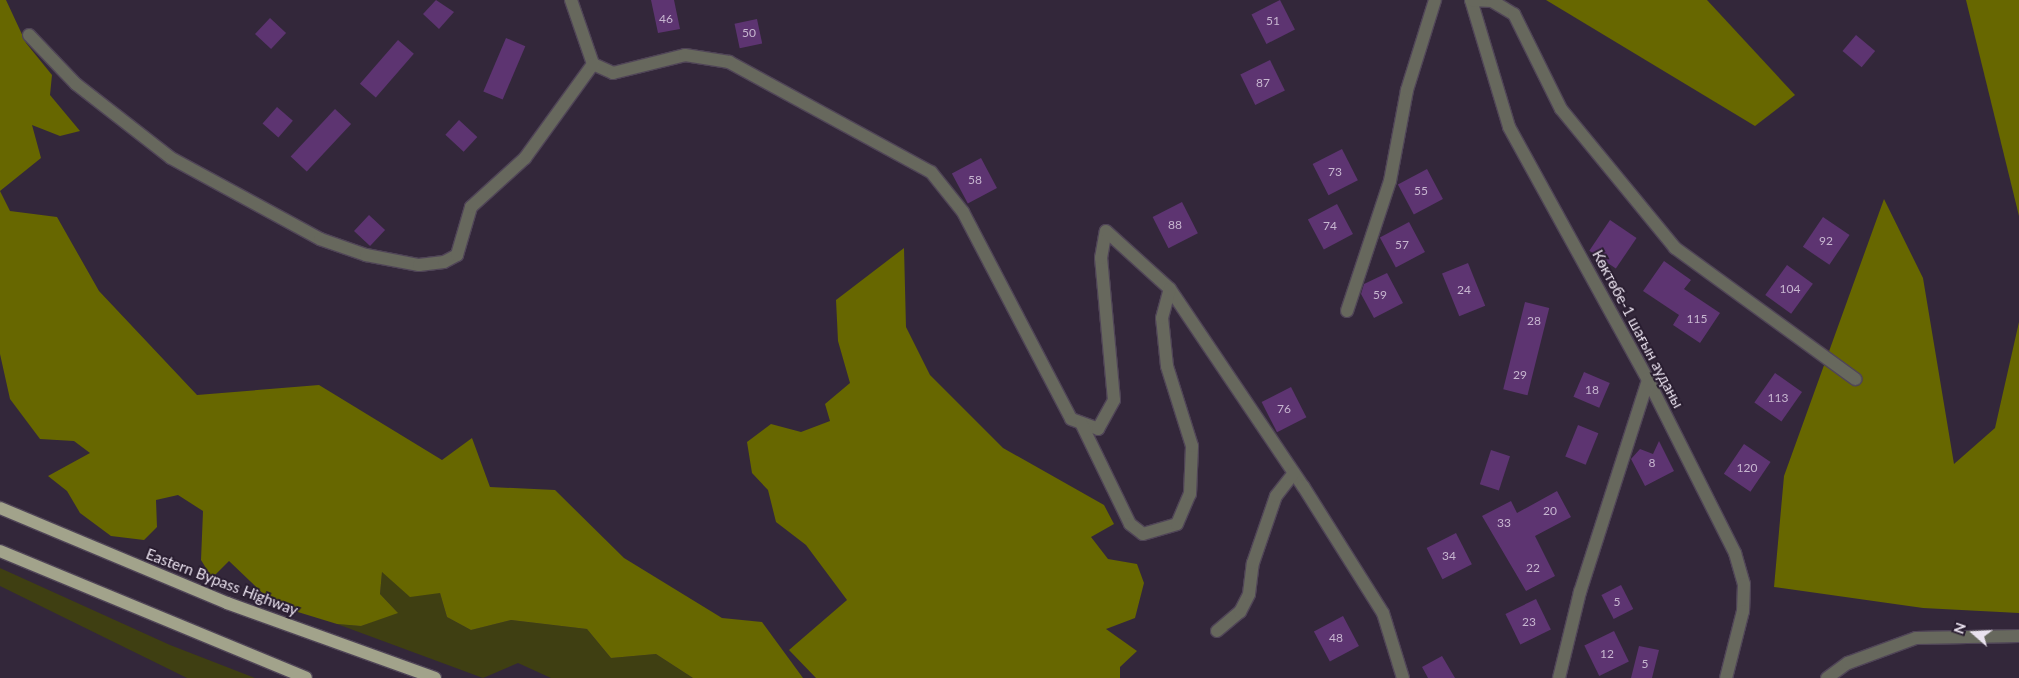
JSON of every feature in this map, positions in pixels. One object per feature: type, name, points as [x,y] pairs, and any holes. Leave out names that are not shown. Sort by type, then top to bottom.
[{"type":"main road","name":"Eastern Bypass Highway","points":[[0,508],[226,603],[435,678]]},
{"type":"main road","points":[[0,552],[306,678]]},
{"type":"street","points":[[571,0],[593,64],[613,73],[685,55],[729,62],[931,172],[964,212],[1071,419],[1098,429],[1114,400],[1101,258],[1106,231],[1170,289],[1294,473],[1383,613],[1403,678]]},
{"type":"street","points":[[1347,311],[1390,181],[1407,90],[1435,0]]},
{"type":"street","points":[[1471,0],[1492,1],[1514,14],[1561,109],[1675,248],[1855,379]]},
{"type":"street","name":"Көктөбе-1 шағын ауданы","points":[[1471,0],[1510,126],[1648,380],[1735,554],[1744,584],[1744,611],[1726,678]]},
{"type":"street","points":[[29,35],[76,84],[171,158],[320,239],[366,256],[419,265],[444,262],[457,255],[471,208],[525,158],[593,64]]},
{"type":"street","points":[[1081,423],[1130,524],[1143,534],[1177,524],[1190,494],[1192,446],[1167,366],[1162,318],[1170,289]]},
{"type":"street","points":[[1560,678],[1580,592],[1648,380]]},
{"type":"street","points":[[1217,631],[1240,612],[1249,594],[1253,563],[1276,496],[1294,473]]},
{"type":"street","points":[[1827,678],[1848,663],[1916,638],[2019,636]]},
{"type":"shaded area","points":[[0,0],[6,0],[26,43],[52,75],[50,95],[80,131],[60,136],[32,125],[41,158],[0,191]]},
{"type":"shaded area","points":[[1546,0],[1707,0],[1795,95],[1755,126]]},
{"type":"shaded area","points":[[1966,0],[2019,0],[2019,216]]},
{"type":"shaded area","points":[[0,191],[10,211],[57,217],[99,291],[197,395],[319,385],[442,460],[472,438],[490,487],[555,490],[624,558],[722,618],[762,622],[803,678],[693,678],[656,654],[611,658],[587,629],[511,620],[471,630],[447,617],[440,593],[410,597],[382,572],[380,594],[398,613],[361,626],[337,624],[275,605],[229,561],[212,578],[201,560],[203,511],[178,495],[156,500],[157,527],[144,540],[111,536],[80,513],[67,491],[48,476],[90,453],[74,441],[40,439],[10,399],[0,354]]},
{"type":"shaded area","points":[[1884,199],[1923,278],[1954,464],[1995,428],[2019,322],[2019,613],[1923,608],[1774,587],[1784,476]]},
{"type":"shaded area","points":[[904,248],[906,327],[930,375],[1003,448],[1104,505],[1114,524],[1091,537],[1108,559],[1137,564],[1144,583],[1135,618],[1106,629],[1137,651],[1120,667],[1120,678],[816,678],[789,650],[847,600],[806,545],[776,522],[768,490],[752,473],[747,442],[771,424],[801,432],[830,421],[825,404],[850,383],[838,341],[836,300]]},
{"type":"shaded area","points":[[0,568],[170,645],[255,678],[187,678],[0,586]]},
{"type":"shaded area","points":[[382,572],[440,593],[447,617],[471,630],[511,620],[587,629],[611,658],[656,654],[693,678],[551,678],[518,663],[483,678],[337,624],[361,626],[397,612],[380,594]]},
{"type":"building","points":[[436,0],[454,12],[439,29],[423,14]]},
{"type":"building","points":[[651,0],[674,0],[680,29],[658,33]]},
{"type":"building","points":[[1280,0],[1295,29],[1266,44],[1251,15]]},
{"type":"building","points":[[270,18],[286,33],[271,49],[255,34]]},
{"type":"building","points":[[757,19],[762,43],[740,48],[735,24]]},
{"type":"building","points":[[1856,35],[1875,51],[1862,67],[1843,51]]},
{"type":"building","points":[[506,38],[525,46],[503,100],[483,91]]},
{"type":"building","points":[[398,40],[414,54],[376,98],[360,84]]},
{"type":"building","points":[[1270,60],[1285,91],[1255,105],[1240,74]]},
{"type":"building","points":[[277,107],[293,121],[278,137],[263,124]]},
{"type":"building","points":[[335,109],[351,124],[307,172],[291,157]]},
{"type":"building","points":[[459,120],[477,137],[464,152],[445,135]]},
{"type":"building","points":[[1342,149],[1358,180],[1328,195],[1313,164]]},
{"type":"building","points":[[981,158],[997,188],[968,204],[952,173]]},
{"type":"building","points":[[1427,169],[1443,199],[1414,215],[1398,184]]},
{"type":"building","points":[[1182,202],[1198,233],[1168,248],[1153,217]]},
{"type":"building","points":[[1337,204],[1353,234],[1324,250],[1308,219]]},
{"type":"building","points":[[369,215],[385,230],[370,246],[354,231]]},
{"type":"building","points":[[1823,217],[1850,235],[1829,265],[1803,247]]},
{"type":"building","points":[[1610,220],[1637,238],[1616,269],[1589,251]]},
{"type":"building","points":[[1409,222],[1425,252],[1396,268],[1380,237]]},
{"type":"building","points":[[1664,261],[1691,280],[1684,289],[1720,313],[1700,343],[1673,325],[1679,315],[1643,291]]},
{"type":"building","points":[[1468,263],[1485,306],[1459,316],[1442,273]]},
{"type":"building","points":[[1787,265],[1813,284],[1791,314],[1765,295]]},
{"type":"building","points":[[1387,273],[1403,303],[1374,318],[1361,294],[1364,284]]},
{"type":"building","points":[[1525,302],[1549,308],[1527,395],[1503,389]]},
{"type":"building","points":[[1584,372],[1610,383],[1599,408],[1573,397]]},
{"type":"building","points":[[1775,373],[1802,392],[1781,421],[1754,402]]},
{"type":"building","points":[[1291,387],[1306,417],[1277,432],[1262,402]]},
{"type":"building","points":[[1578,425],[1598,433],[1586,465],[1565,457]]},
{"type":"building","points":[[1659,441],[1674,471],[1645,486],[1631,459],[1640,449],[1653,454]]},
{"type":"building","points":[[1744,444],[1771,462],[1750,492],[1724,474]]},
{"type":"building","points":[[1491,450],[1510,456],[1499,490],[1480,484]]},
{"type":"building","points":[[1557,491],[1571,517],[1535,536],[1555,576],[1526,591],[1482,516],[1511,501],[1517,513]]},
{"type":"building","points":[[1456,533],[1472,564],[1442,579],[1427,548]]},
{"type":"building","points":[[1621,585],[1633,609],[1614,619],[1601,595]]},
{"type":"building","points":[[1536,599],[1551,630],[1520,644],[1505,614]]},
{"type":"building","points":[[1343,616],[1359,646],[1330,662],[1314,631]]},
{"type":"building","points":[[1614,631],[1629,662],[1599,676],[1584,645]]},
{"type":"building","points":[[1639,646],[1659,650],[1652,678],[1631,678]]},
{"type":"building","points":[[1442,656],[1455,678],[1428,678],[1422,667]]}]
